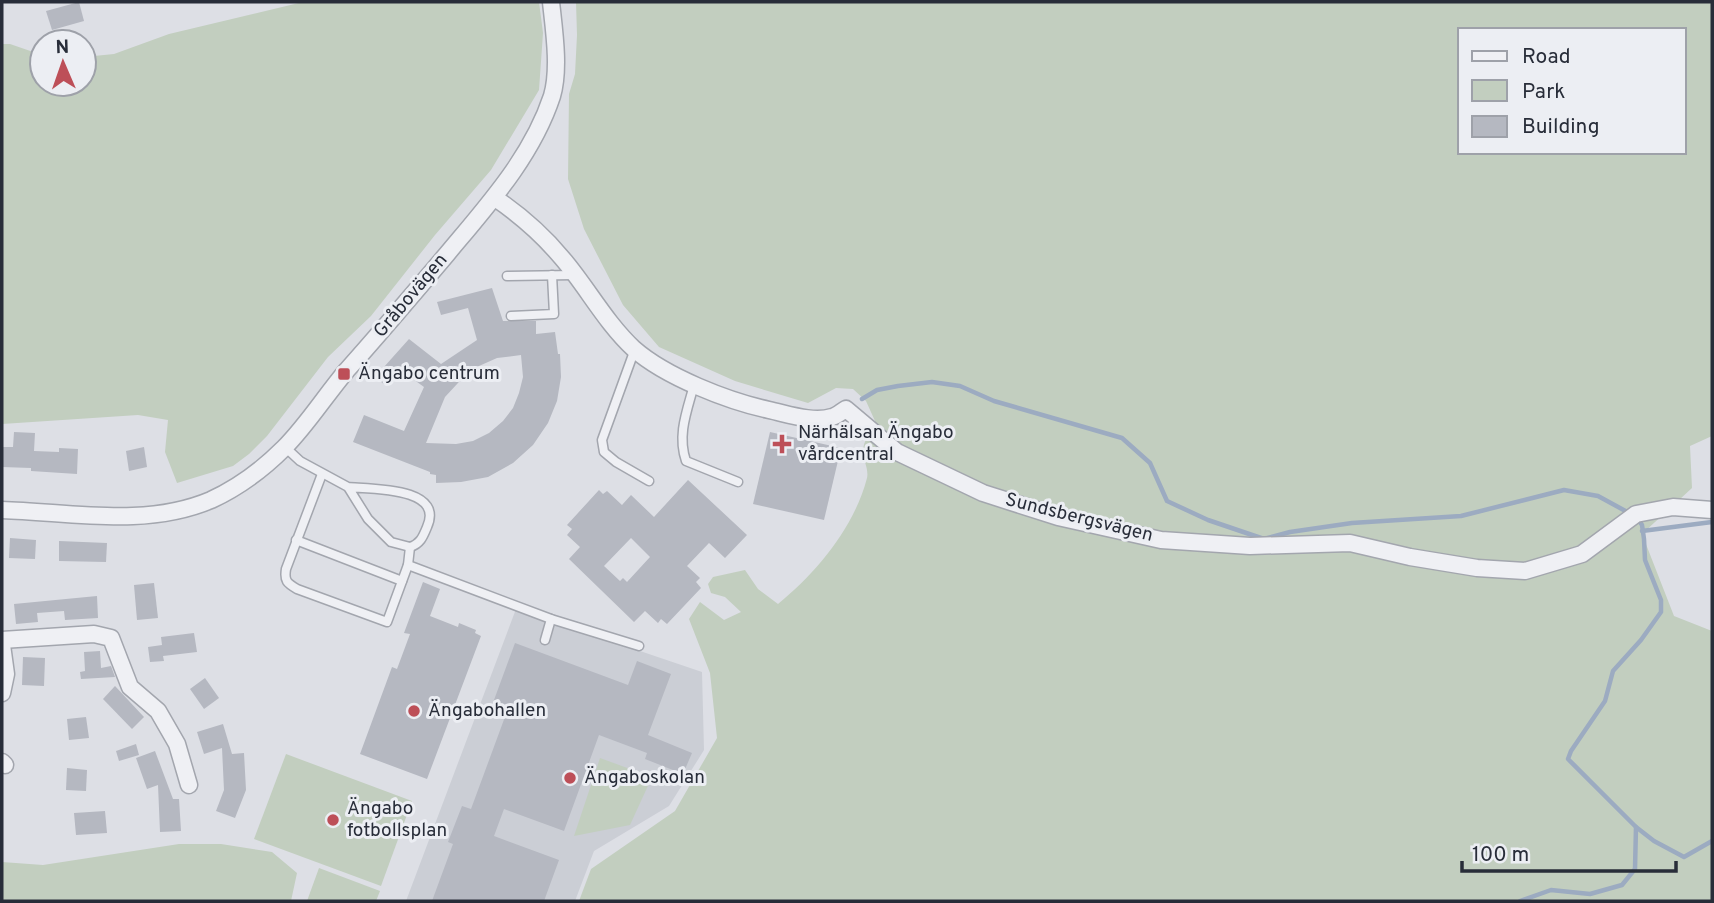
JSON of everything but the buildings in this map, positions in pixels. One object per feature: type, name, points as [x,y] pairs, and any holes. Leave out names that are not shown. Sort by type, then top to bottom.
[{"type":"street","name":"Gråbovägen","points":[[2,510],[133,516],[169,514],[213,499],[245,480],[285,447],[495,198],[534,137],[553,94],[556,48],[551,2]]},
{"type":"street","name":"Sundsbergsvägen","points":[[495,198],[526,219],[562,258],[598,307],[646,359],[694,385],[758,407],[794,416],[832,417],[846,409],[897,452],[983,493],[1058,517],[1161,540],[1250,546],[1350,542],[1477,568],[1525,571],[1582,554],[1636,514],[1673,507],[1712,510]]},
{"type":"street","points":[[2,693],[6,674],[2,643],[94,634],[111,638],[130,687],[158,711],[177,744],[189,785]]},
{"type":"lane","points":[[511,316],[554,314],[552,275]]},
{"type":"lane","points":[[507,276],[574,275]]},
{"type":"lane","points":[[635,349],[602,440],[604,452],[649,481]]},
{"type":"lane","points":[[694,385],[682,430],[681,448],[686,461],[738,482]]},
{"type":"lane","points":[[285,447],[300,461],[348,486],[399,491],[426,503],[431,512],[421,541],[410,547],[391,542],[368,519],[348,486]]},
{"type":"lane","points":[[322,474],[296,540],[284,578],[287,583],[387,622],[408,565],[410,547]]},
{"type":"lane","points":[[296,540],[402,581]]},
{"type":"lane","points":[[408,565],[551,619],[639,646]]},
{"type":"lane","points":[[545,639],[551,619]]},
{"type":"shaded area","name":"Ängaboskolan","points":[[516,609],[702,672],[704,750],[669,806],[594,851],[575,901],[406,901]]},
{"type":"green space","points":[[303,2],[539,2],[543,33],[539,90],[491,170],[371,316],[328,357],[267,436],[249,454],[233,466],[177,483],[165,452],[168,420],[138,415],[2,424],[2,44],[28,50],[28,98],[98,98],[98,56],[114,54],[169,34]]},
{"type":"green space","points":[[576,2],[1712,2],[1712,436],[1690,446],[1692,488],[1642,534],[1674,616],[1712,631],[1712,901],[579,901],[591,869],[675,811],[717,738],[710,673],[689,619],[700,602],[724,620],[741,612],[725,597],[711,593],[708,584],[713,577],[745,570],[758,589],[778,604],[792,592],[832,548],[853,514],[867,478],[863,447],[875,421],[866,401],[853,389],[836,388],[808,403],[735,381],[659,347],[623,305],[584,229],[568,179],[569,94],[575,74]]},
{"type":"green space","name":"Ängabo fotbollsplan","points":[[286,754],[412,801],[381,886],[254,839]]},
{"type":"green space","points":[[600,758],[652,777],[630,825],[574,836]]},
{"type":"green space","points":[[179,844],[221,844],[272,852],[297,873],[291,901],[2,901],[2,862],[43,865]]},
{"type":"green space","points":[[319,868],[380,891],[376,901],[307,901]]},
{"type":"waterway","points":[[862,399],[877,390],[898,386],[932,382],[960,386],[994,401],[1122,438],[1150,463],[1167,501],[1208,520],[1264,539],[1290,532],[1352,523],[1461,516],[1564,490],[1598,496],[1631,514]]},
{"type":"waterway","points":[[1520,901],[1551,890],[1590,894],[1622,885],[1635,869],[1636,827],[1568,759],[1605,701],[1613,671],[1641,640],[1661,612],[1661,600],[1645,560],[1642,525],[1638,519]]},
{"type":"waterway","points":[[1642,531],[1712,522]]},
{"type":"waterway","points":[[1636,827],[1654,841],[1684,857],[1712,841]]},
{"type":"place","name":"Ängabo centrum","points":[[344,374]]},
{"type":"place","name":"Närhälsan Ängabo vårdcentral","points":[[782,444]]},
{"type":"place","name":"Ängabohallen","points":[[414,711]]},
{"type":"place","name":"Ängaboskolan","points":[[570,778]]},
{"type":"place","name":"Ängabo fotbollsplan","points":[[333,820]]}]
